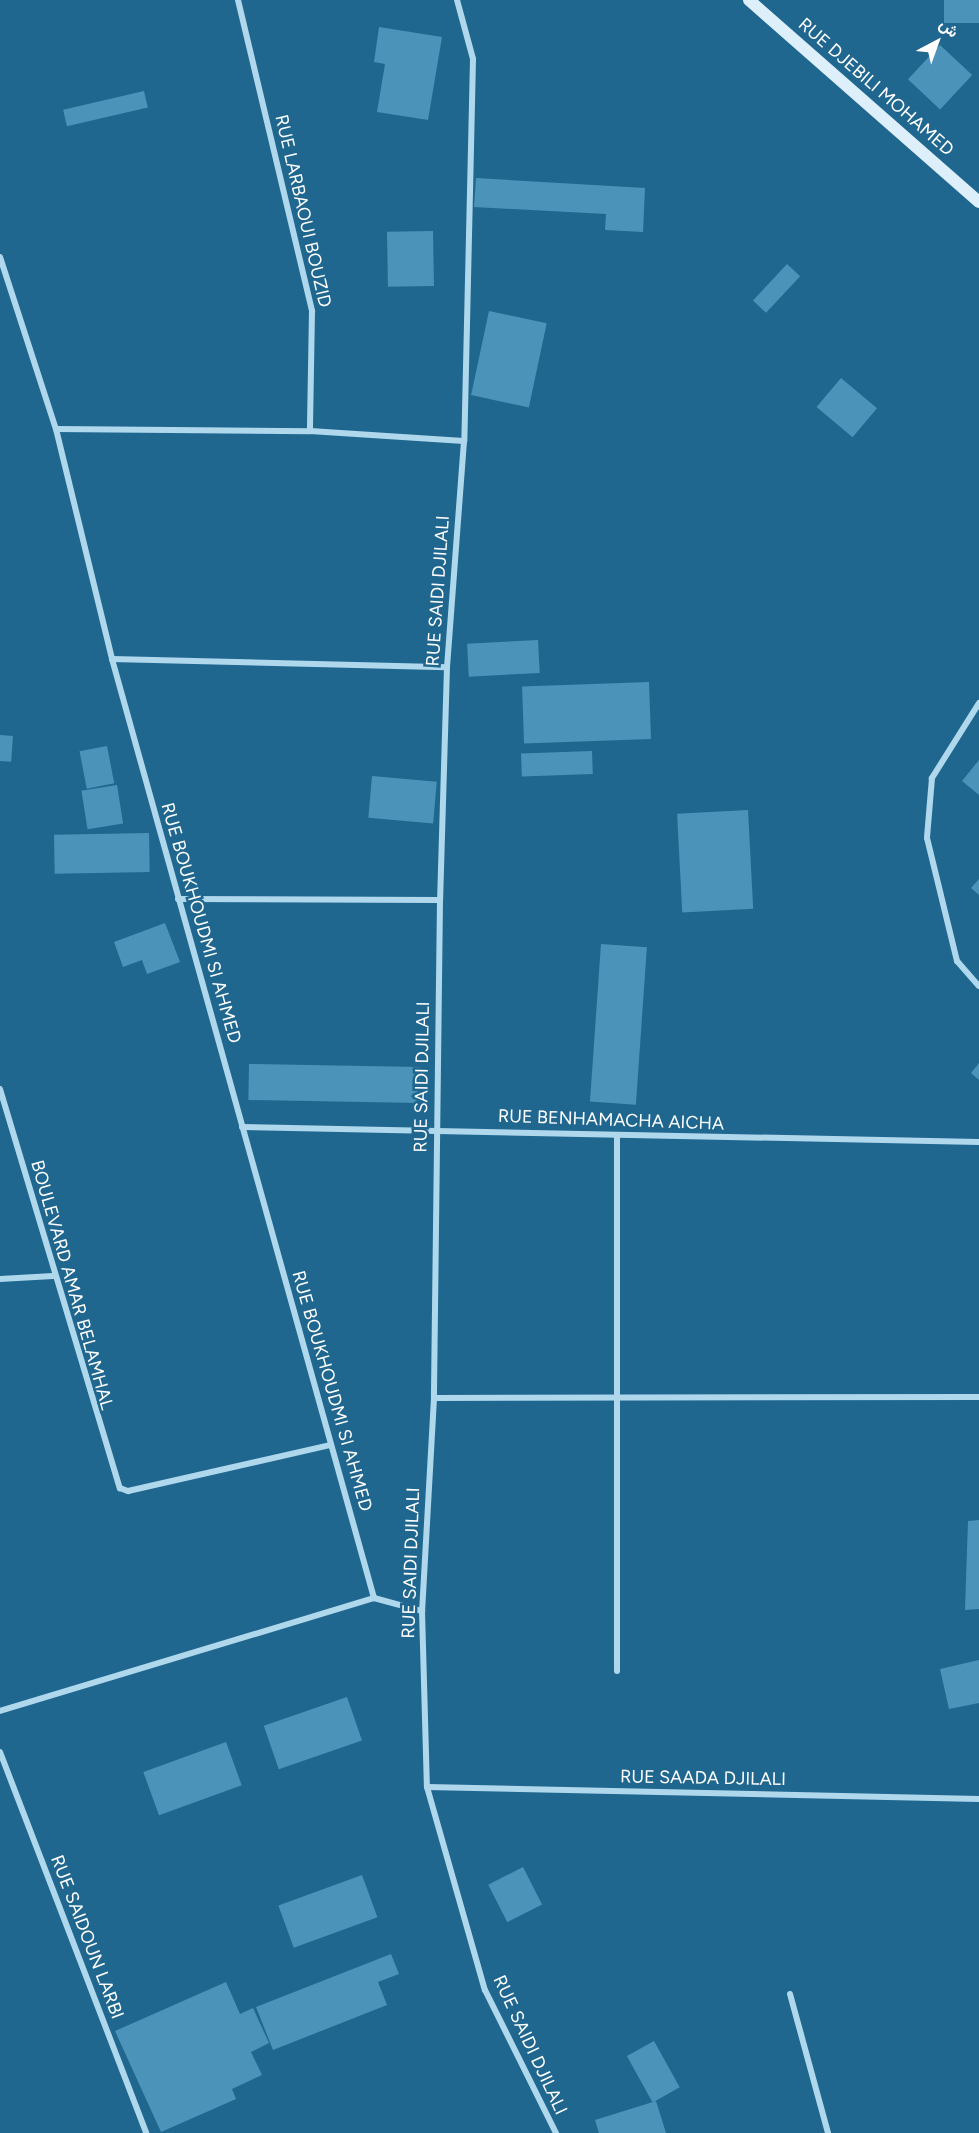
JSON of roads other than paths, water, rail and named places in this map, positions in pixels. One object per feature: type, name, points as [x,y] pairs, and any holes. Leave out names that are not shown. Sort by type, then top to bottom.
[{"type":"main road","name":"RUE DJEBILI MOHAMED","points":[[749,0],[979,202]]},
{"type":"street","name":"RUE LARBAOUI BOUZID","points":[[238,0],[312,311],[310,431]]},
{"type":"street","name":"RUE SAIDI DJILALI","points":[[457,0],[473,59],[464,441],[447,667],[440,900],[434,1398],[422,1611],[427,1787],[485,1990],[556,2133]]},
{"type":"street","name":"RUE BOUKHOUDMI SI AHMED","points":[[0,256],[56,429],[112,659],[374,1598]]},
{"type":"street","points":[[56,429],[310,431],[464,441]]},
{"type":"street","points":[[112,659],[447,667]]},
{"type":"street","points":[[979,703],[932,778],[927,838],[957,962],[979,986]]},
{"type":"street","points":[[178,899],[440,900]]},
{"type":"street","name":"BOULEVARD AMAR BELAMHAL","points":[[0,1089],[52,1275],[120,1488],[128,1491],[331,1445]]},
{"type":"street","name":"RUE BENHAMACHA AICHA","points":[[242,1127],[436,1130],[617,1137],[976,1142]]},
{"type":"street","points":[[976,1142],[979,1136]]},
{"type":"street","points":[[617,1137],[615,1402],[617,1671]]},
{"type":"street","points":[[0,1279],[52,1275]]},
{"type":"street","points":[[434,1398],[615,1402],[979,1397]]},
{"type":"street","points":[[0,1711],[374,1598],[422,1611]]},
{"type":"street","name":"RUE SAIDOUN LARBI","points":[[0,1752],[146,2133]]},
{"type":"street","name":"RUE SAADA DJILALI","points":[[427,1787],[979,1799]]},
{"type":"street","points":[[790,1994],[828,2133]]}]
